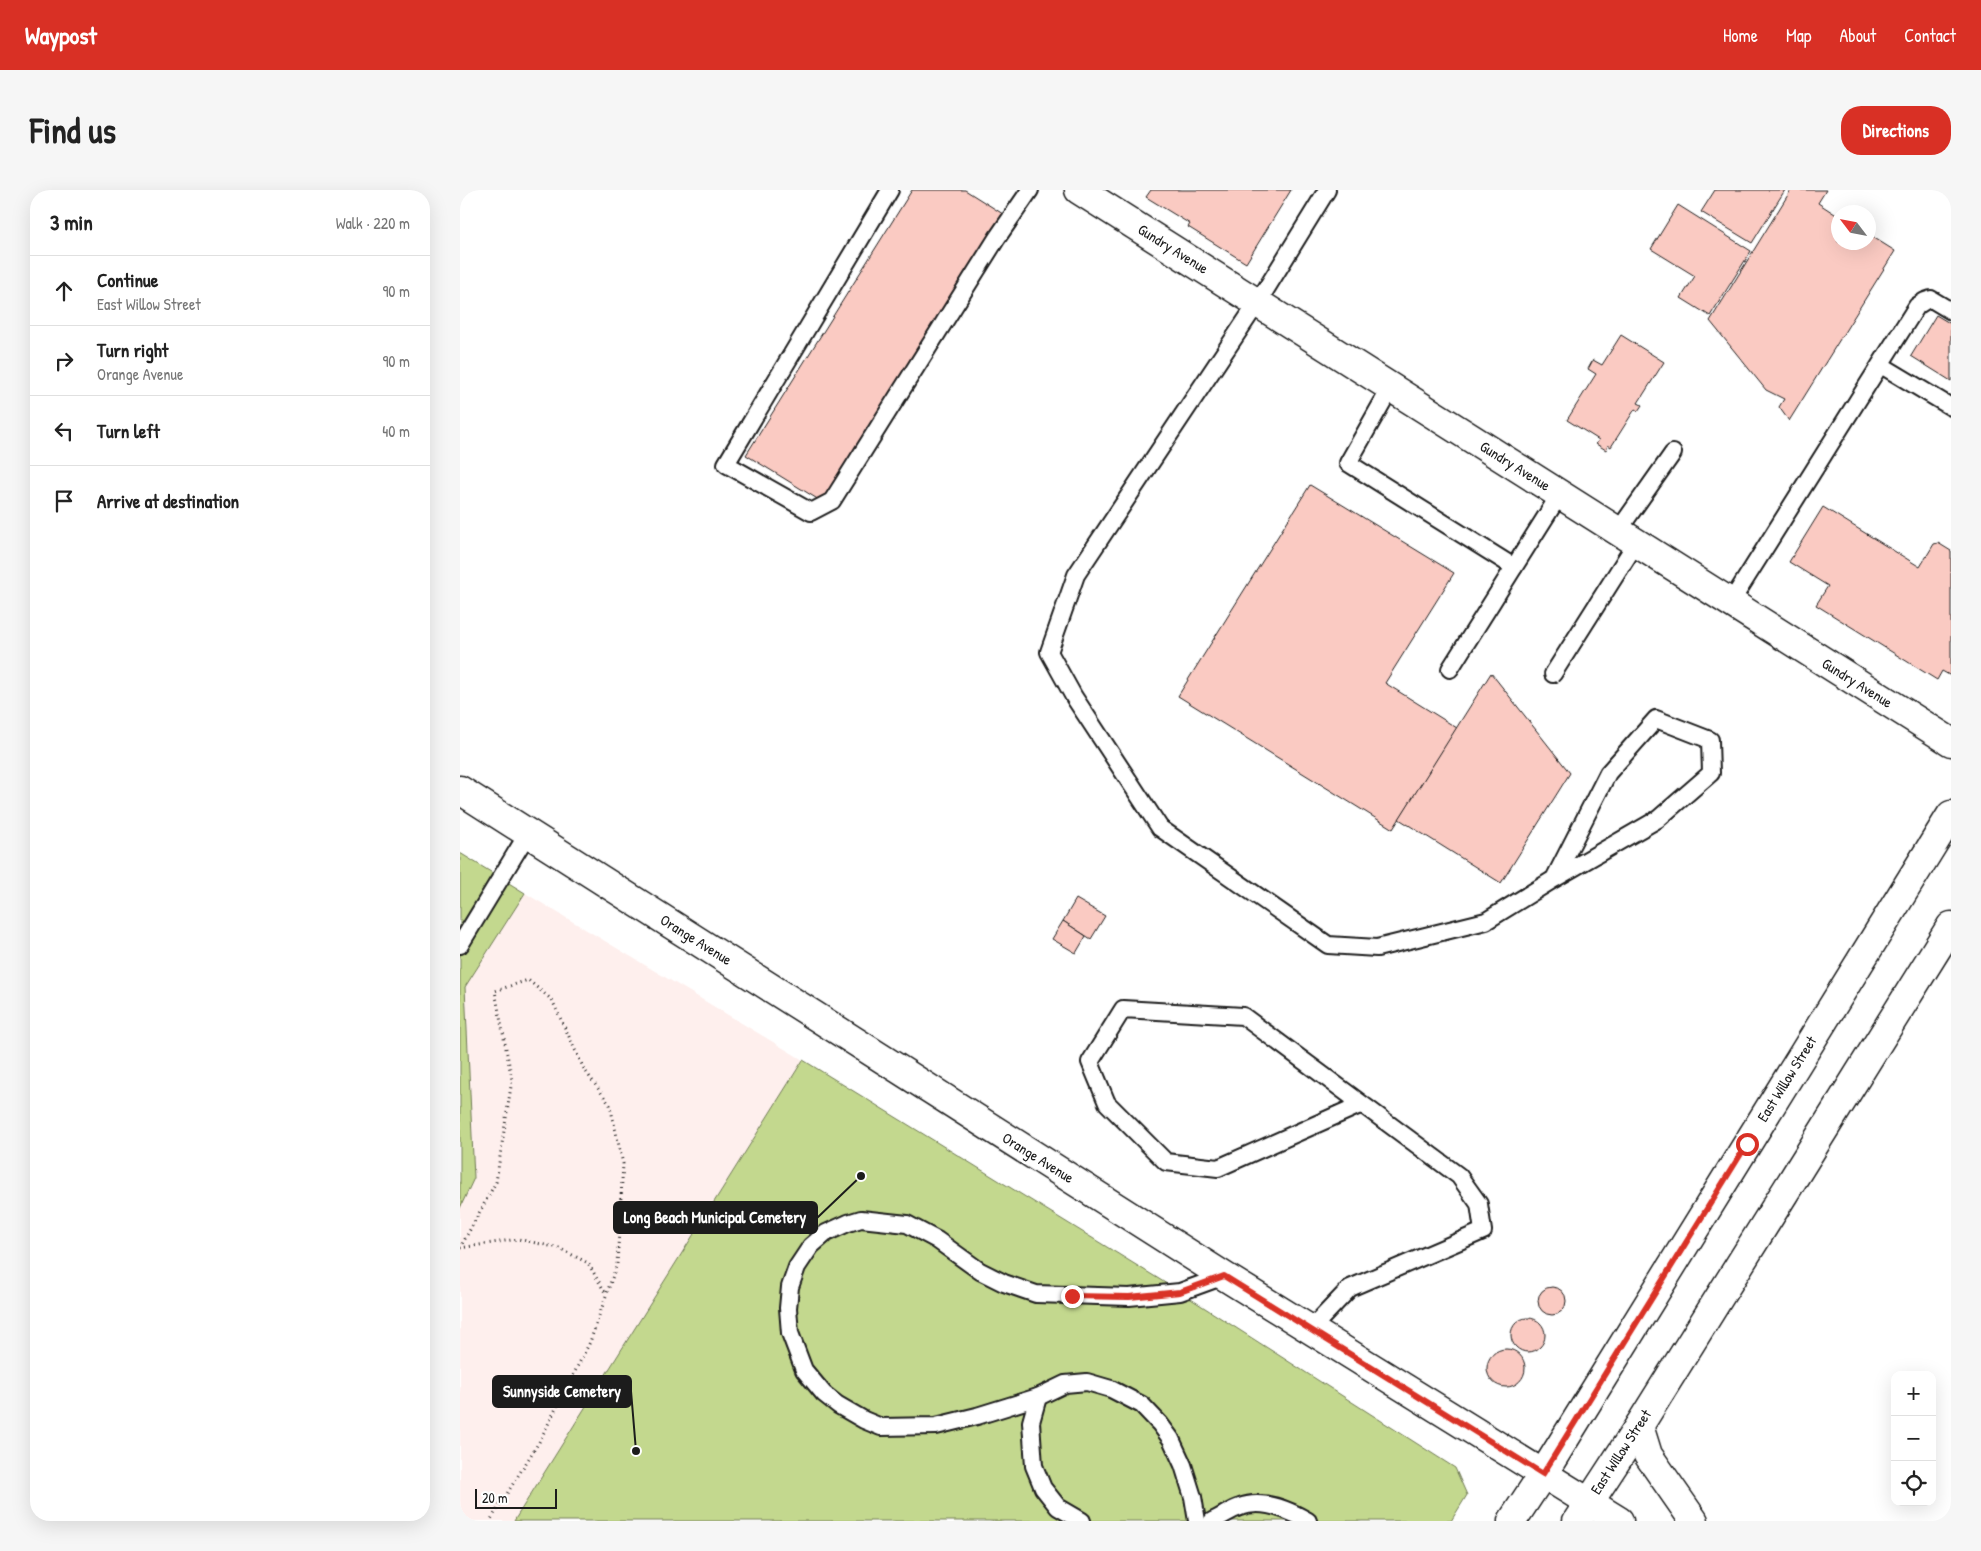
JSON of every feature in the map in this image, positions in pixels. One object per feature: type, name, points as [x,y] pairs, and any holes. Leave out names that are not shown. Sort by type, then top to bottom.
[{"type":"main road","name":"Gundry Avenue","points":[[1079,190],[1107,197],[1258,302],[1951,742]]},
{"type":"main road","name":"Orange Avenue","points":[[460,790],[1224,1276],[1543,1474],[1583,1511],[1619,1521]]},
{"type":"main road","name":"East Willow Street","points":[[1512,1521],[1543,1474],[1951,815]]},
{"type":"main road","name":"East Willow Street","points":[[1583,1511],[1639,1426],[1951,926]]},
{"type":"main road","points":[[1639,1426],[1648,1455],[1694,1521]]},
{"type":"lane","points":[[890,190],[726,464],[811,512],[832,501],[997,238],[1030,190]]},
{"type":"lane","points":[[1327,190],[1258,302],[1076,575],[1049,652],[1074,697],[1160,828],[1328,945],[1377,948],[1486,921],[1658,819],[1711,773],[1710,740],[1656,719],[1608,773],[1554,879]]},
{"type":"lane","points":[[1731,602],[1917,306],[1931,299],[1951,311]]},
{"type":"lane","points":[[1881,365],[1951,407]]},
{"type":"lane","points":[[1391,387],[1348,463],[1514,567]]},
{"type":"lane","points":[[1553,674],[1673,453]]},
{"type":"lane","points":[[1450,669],[1560,494]]},
{"type":"lane","points":[[460,945],[528,833]]},
{"type":"lane","points":[[1310,1330],[1350,1288],[1482,1231],[1480,1204],[1459,1176],[1362,1104],[1243,1016],[1123,1009],[1090,1062],[1107,1103],[1166,1162],[1218,1168],[1362,1104]]},
{"type":"lane","points":[[1197,1521],[1193,1497],[1183,1465],[1160,1424],[1142,1405],[1112,1389],[1088,1382],[1065,1384],[1038,1397],[977,1416],[936,1426],[881,1427],[864,1420],[838,1405],[824,1394],[804,1370],[790,1333],[788,1308],[790,1287],[797,1267],[811,1246],[826,1233],[861,1219],[907,1224],[937,1240],[980,1271],[1004,1283],[1036,1294],[1129,1297],[1180,1292],[1224,1276]]},
{"type":"lane","points":[[1038,1397],[1030,1422],[1034,1466],[1043,1488],[1058,1507],[1082,1521]]},
{"type":"lane","points":[[1212,1521],[1240,1507],[1255,1503],[1290,1511],[1308,1521]]},
{"type":"path","points":[[460,1248],[496,1182],[512,1080],[494,991],[528,980],[552,1000],[584,1069],[610,1105],[624,1164],[617,1264],[590,1342],[540,1442],[490,1521]]},
{"type":"path","points":[[460,1248],[518,1239],[559,1248],[588,1263],[606,1294]]},
{"type":"shaded area","points":[[525,893],[803,1060],[514,1521],[460,1521],[460,1208],[474,1178],[465,986]]},
{"type":"green space","points":[[460,853],[525,893],[465,987],[474,1178],[460,1208]]},
{"type":"green space","points":[[803,1060],[1180,1292],[1455,1468],[1467,1495],[1451,1521],[514,1521]]},
{"type":"building","points":[[912,190],[965,190],[1003,214],[824,503],[746,455]]},
{"type":"building","points":[[1151,190],[1291,190],[1246,263],[1188,227],[1190,224],[1146,197]]},
{"type":"building","points":[[1715,190],[1785,190],[1752,243],[1701,212]]},
{"type":"building","points":[[1791,190],[1826,190],[1818,203],[1831,211],[1831,250],[1876,250],[1876,239],[1895,251],[1789,421],[1779,407],[1784,399],[1766,390],[1710,321]]},
{"type":"building","points":[[1678,205],[1751,251],[1710,316],[1681,298],[1695,276],[1651,249]]},
{"type":"building","points":[[1936,315],[1951,324],[1951,381],[1911,356]]},
{"type":"building","points":[[1621,335],[1664,362],[1638,403],[1642,405],[1638,411],[1635,409],[1611,447],[1608,445],[1606,450],[1596,444],[1599,440],[1567,420],[1596,374],[1588,369],[1593,360],[1602,365]]},
{"type":"building","points":[[1310,485],[1454,573],[1385,683],[1457,728],[1393,829],[1178,696]]},
{"type":"building","points":[[1823,507],[1920,567],[1934,544],[1938,543],[1951,551],[1951,676],[1942,671],[1937,680],[1816,605],[1828,586],[1789,562]]},
{"type":"building","points":[[1491,673],[1570,773],[1501,883],[1399,819]]},
{"type":"building","points":[[1076,899],[1105,916],[1091,939],[1063,921]]},
{"type":"building","points":[[1063,921],[1086,936],[1076,953],[1052,939]]},
{"type":"building","points":[[1552,1287],[1562,1291],[1566,1301],[1562,1311],[1552,1315],[1542,1311],[1538,1301],[1542,1291]]},
{"type":"building","points":[[1528,1318],[1535,1319],[1540,1323],[1544,1328],[1544,1342],[1540,1347],[1535,1351],[1528,1352],[1521,1351],[1516,1347],[1512,1342],[1511,1335],[1512,1328],[1516,1323],[1521,1319]]},
{"type":"building","points":[[1506,1349],[1520,1354],[1525,1368],[1520,1382],[1506,1387],[1492,1382],[1487,1368],[1492,1354]]},
{"type":"place","name":"Long Beach Municipal Cemetery","points":[[861,1176]]},
{"type":"place","name":"Sunnyside Cemetery","points":[[636,1451]]},
{"type":"route","points":[[1072,1296],[1129,1297],[1180,1292],[1224,1276],[1543,1474],[1747,1144]]}]
